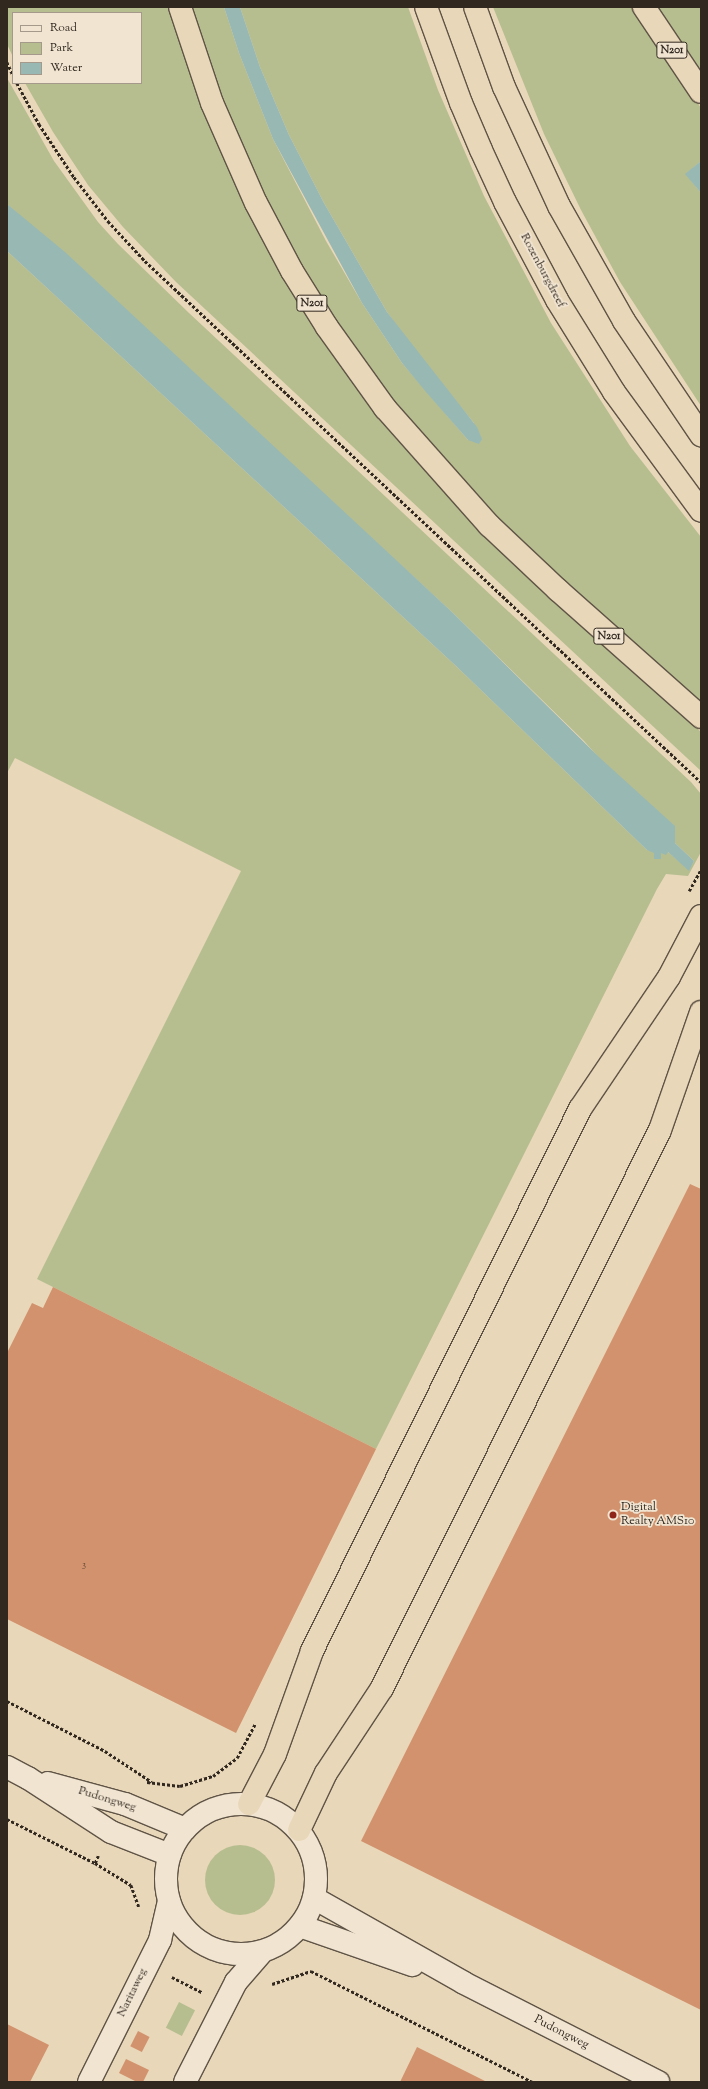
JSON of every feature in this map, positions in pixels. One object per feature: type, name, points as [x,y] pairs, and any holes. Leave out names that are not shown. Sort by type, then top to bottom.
[{"type":"highway","name":"N201","points":[[180,7],[212,103],[256,203],[296,278],[327,327],[385,408],[489,525],[563,595],[701,717]]},
{"type":"highway","name":"Rozenburgdreef","points":[[426,7],[456,90],[481,150],[505,202],[557,300],[614,392],[701,511]]},
{"type":"highway","points":[[475,7],[504,87],[559,206],[624,321],[701,435]]},
{"type":"highway","name":"N201","points":[[644,7],[701,92]]},
{"type":"highway","points":[[249,1804],[270,1767],[312,1651],[580,1109],[669,977],[701,916]]},
{"type":"highway","points":[[299,1830],[326,1774],[382,1688],[660,1130],[701,1012]]},
{"type":"main road","name":"Pudongweg","points":[[7,1767],[28,1778],[111,1832],[170,1855]]},
{"type":"main road","name":"Pudongweg","points":[[28,1778],[125,1804],[185,1829]]},
{"type":"main road","points":[[249,1804],[268,1808],[285,1817],[299,1830],[311,1851],[317,1875],[314,1898],[300,1926],[283,1942],[262,1952],[238,1955],[216,1950],[195,1939],[179,1922],[169,1901],[166,1877],[170,1855],[185,1829],[203,1814],[225,1805],[249,1804]]},
{"type":"main road","name":"Pudongweg","points":[[314,1898],[464,1983],[658,2082]]},
{"type":"main road","name":"Naritaweg","points":[[90,2082],[160,1940],[169,1901]]},
{"type":"main road","name":"Pudongweg","points":[[300,1926],[464,1983]]},
{"type":"main road","points":[[186,2082],[236,1982],[262,1952]]},
{"type":"path","points":[[7,62],[12,73]]},
{"type":"path","points":[[18,84],[39,124],[74,177],[108,221],[145,261],[701,782]]},
{"type":"path","points":[[7,1701],[105,1751],[154,1783]]},
{"type":"green space","points":[[7,7],[170,7],[201,102],[239,189],[395,435],[476,524],[701,732],[701,771],[176,282],[123,227],[88,185],[53,132],[26,84],[142,84],[142,12],[12,12],[12,55],[7,44]]},
{"type":"green space","points":[[190,7],[224,7],[239,53],[273,139],[326,241],[362,303],[402,363],[468,440],[474,423],[418,355],[387,312],[324,203],[289,135],[260,67],[240,7],[408,7],[438,90],[484,196],[551,323],[630,446],[701,537],[701,705],[501,523],[397,408],[357,354],[308,278],[268,205],[227,113]]},
{"type":"green space","points":[[493,7],[634,7],[701,108],[701,161],[686,174],[701,193],[701,406],[620,282],[581,210],[544,134]]},
{"type":"green space","points":[[655,7],[701,7],[701,76]]},
{"type":"green space","points":[[7,78],[54,161],[98,222],[118,244],[189,313],[691,782],[701,794],[701,852],[688,876],[666,874],[657,889],[376,1449],[37,1279],[241,871],[15,758],[7,773],[7,251],[456,666],[647,850],[668,852],[689,870],[694,861],[675,843],[584,741],[452,612],[7,204]]},
{"type":"green space","points":[[240,1845],[253,1848],[265,1855],[272,1867],[275,1880],[272,1893],[265,1905],[253,1912],[240,1915],[227,1912],[215,1905],[208,1893],[205,1880],[208,1867],[215,1855],[227,1848]]},
{"type":"green space","points":[[179,2002],[195,2010],[182,2036],[166,2028]]},
{"type":"water","points":[[224,7],[240,7],[260,67],[289,135],[324,203],[387,312],[477,427],[482,439],[479,444],[468,440],[426,392],[402,363],[362,303],[273,139],[239,53]]},
{"type":"water","points":[[701,161],[701,193],[685,174]]},
{"type":"water","points":[[7,204],[65,252],[452,612],[600,758],[675,826],[675,843],[694,861],[689,871],[668,852],[666,855],[661,853],[661,859],[654,859],[654,853],[647,850],[456,666],[7,251]]},
{"type":"building","name":"Digital Realty AMS10","points":[[690,1184],[701,1189],[701,2010],[361,1841]]},
{"type":"building","points":[[53,1287],[376,1449],[236,1733],[7,1619],[7,1353],[32,1303],[43,1308]]},
{"type":"building","points":[[7,2024],[49,2045],[30,2082],[7,2082]]},
{"type":"building","points":[[138,2031],[150,2037],[142,2052],[130,2046]]},
{"type":"building","points":[[417,2047],[487,2082],[400,2082]]},
{"type":"building","points":[[126,2059],[149,2070],[143,2082],[137,2082],[119,2073]]},
{"type":"place","name":"Digital Realty AMS10","points":[[613,1515]]}]
